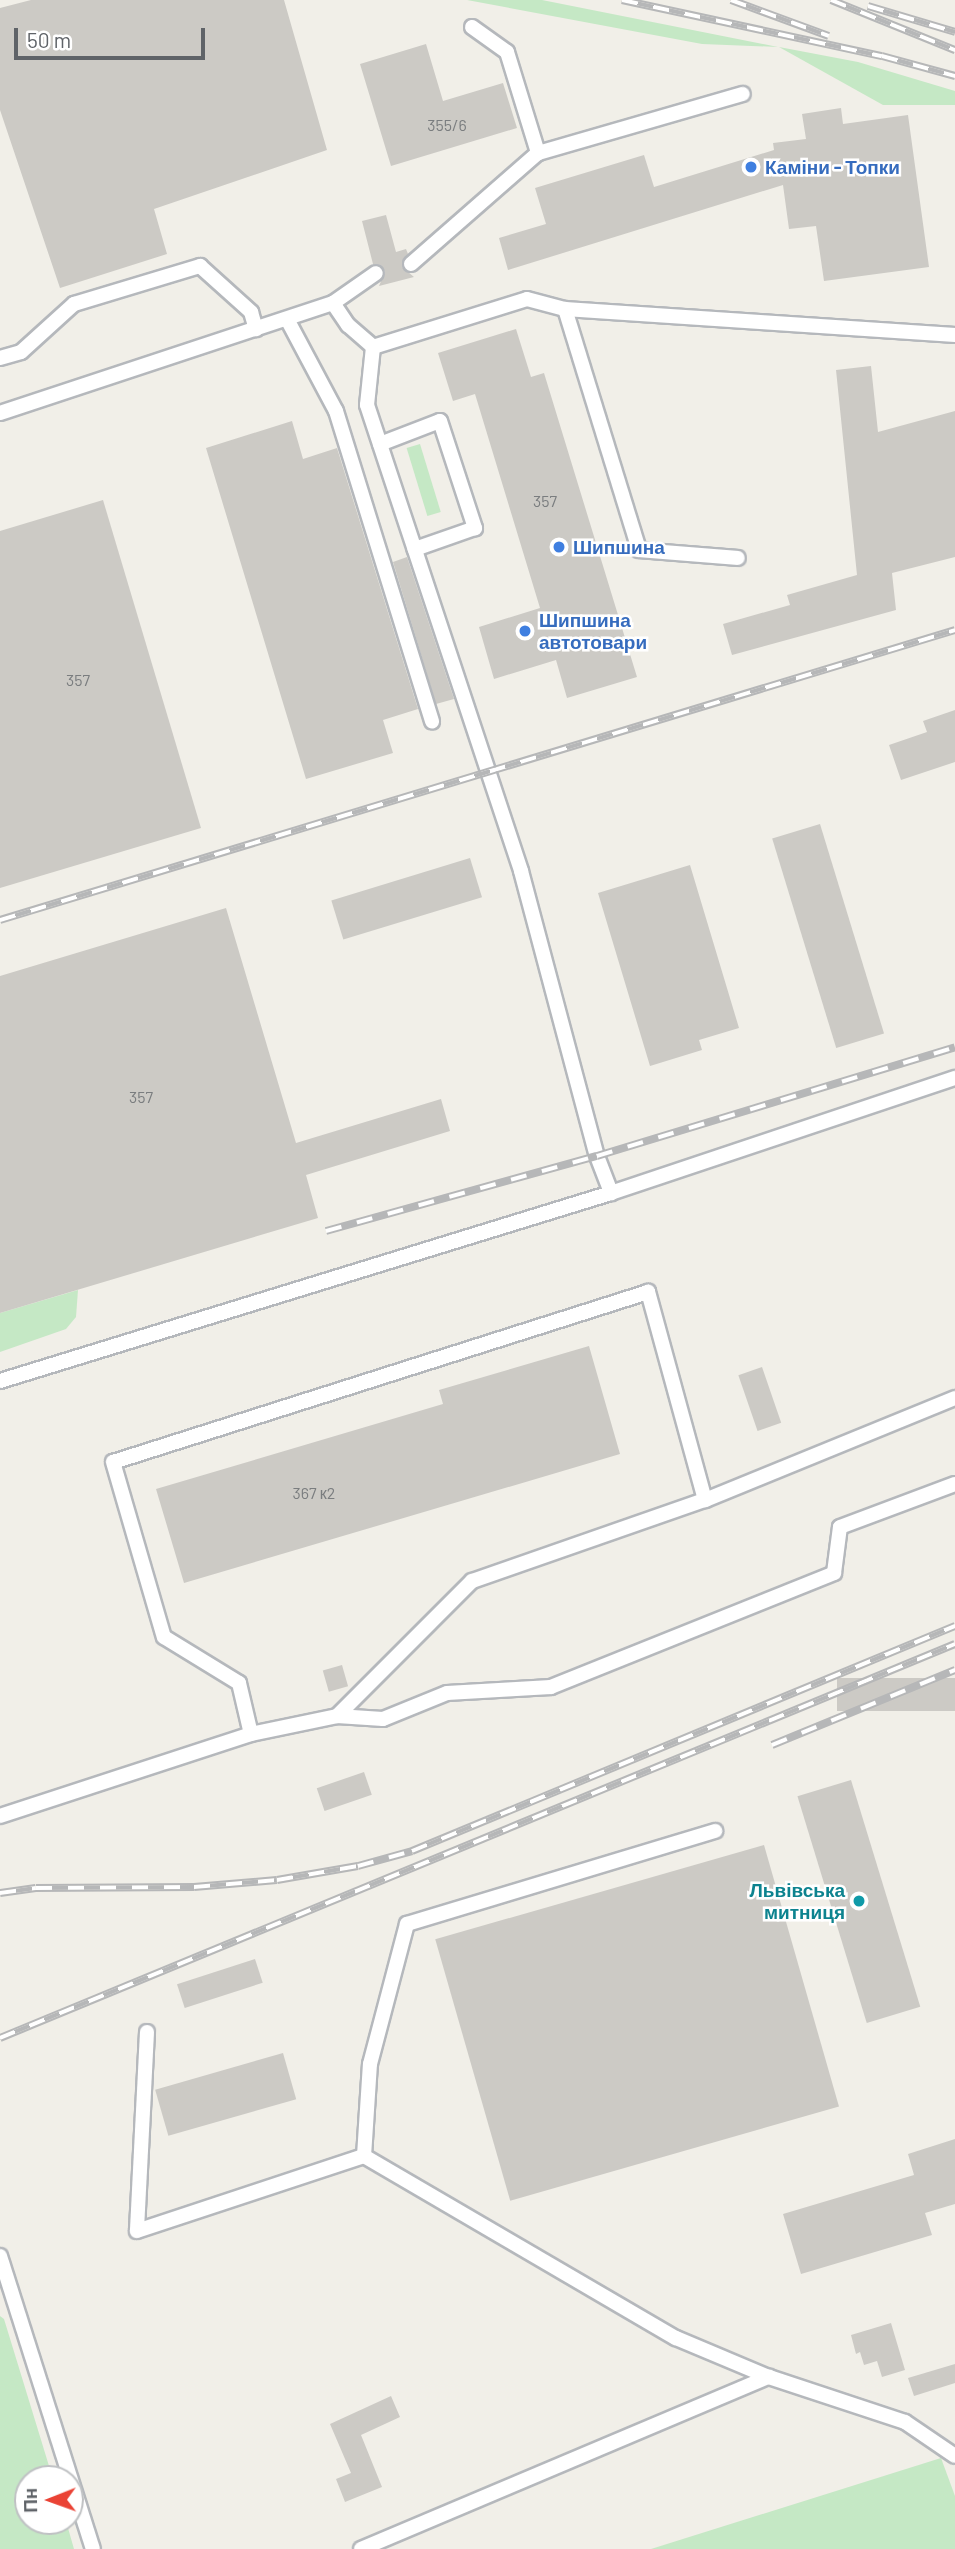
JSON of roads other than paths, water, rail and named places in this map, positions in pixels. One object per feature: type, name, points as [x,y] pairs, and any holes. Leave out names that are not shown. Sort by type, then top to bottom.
[{"type":"lane","points":[[472,27],[507,52],[538,153]]},
{"type":"lane","points":[[411,264],[538,153],[743,94]]},
{"type":"lane","points":[[0,358],[21,352],[74,304],[200,266],[251,312],[256,329]]},
{"type":"lane","points":[[0,413],[333,303],[376,273]]},
{"type":"lane","points":[[373,347],[527,299],[565,309],[955,334]]},
{"type":"lane","points":[[333,303],[348,326],[373,347]]},
{"type":"lane","points":[[565,309],[639,550],[738,558]]},
{"type":"lane","points":[[287,319],[336,411],[432,722]]},
{"type":"lane","points":[[373,347],[367,405],[521,871],[597,1156],[611,1193]]},
{"type":"lane","points":[[380,444],[440,421],[475,528],[415,549]]},
{"type":"lane","points":[[0,1381],[611,1193],[955,1078]]},
{"type":"lane","points":[[251,1734],[239,1683],[164,1637],[113,1462],[648,1292],[705,1500]]},
{"type":"lane","points":[[337,1716],[472,1581],[705,1500],[955,1398]]},
{"type":"lane","points":[[0,1816],[251,1734],[337,1716],[383,1719],[447,1693],[551,1687],[834,1573],[840,1527],[955,1484]]},
{"type":"lane","points":[[364,2156],[370,2064],[407,1924],[715,1831]]},
{"type":"lane","points":[[147,2032],[137,2231],[364,2156],[676,2337],[769,2377],[905,2423],[955,2456]]},
{"type":"lane","points":[[0,2256],[93,2549]]},
{"type":"lane","points":[[361,2549],[769,2377]]},
{"type":"railway","points":[[622,0],[882,56],[955,76]]},
{"type":"railway","points":[[731,0],[829,36]]},
{"type":"railway","points":[[831,0],[955,50]]},
{"type":"railway","points":[[868,6],[955,32]]},
{"type":"railway","points":[[0,920],[955,630]]},
{"type":"railway","points":[[326,1231],[597,1156],[955,1047]]},
{"type":"railway","points":[[0,1893],[36,1888],[194,1887],[277,1880],[358,1866],[412,1851],[955,1626]]},
{"type":"railway","points":[[0,2038],[955,1644]]},
{"type":"railway","points":[[772,1745],[955,1670]]},
{"type":"place","name":"Каміни - Топки","points":[[751,167]]},
{"type":"place","name":"Шипшина","points":[[559,547]]},
{"type":"place","name":"Шипшина автотовари","points":[[525,631]]},
{"type":"place","name":"Львівська митниця","points":[[859,1901]]}]
